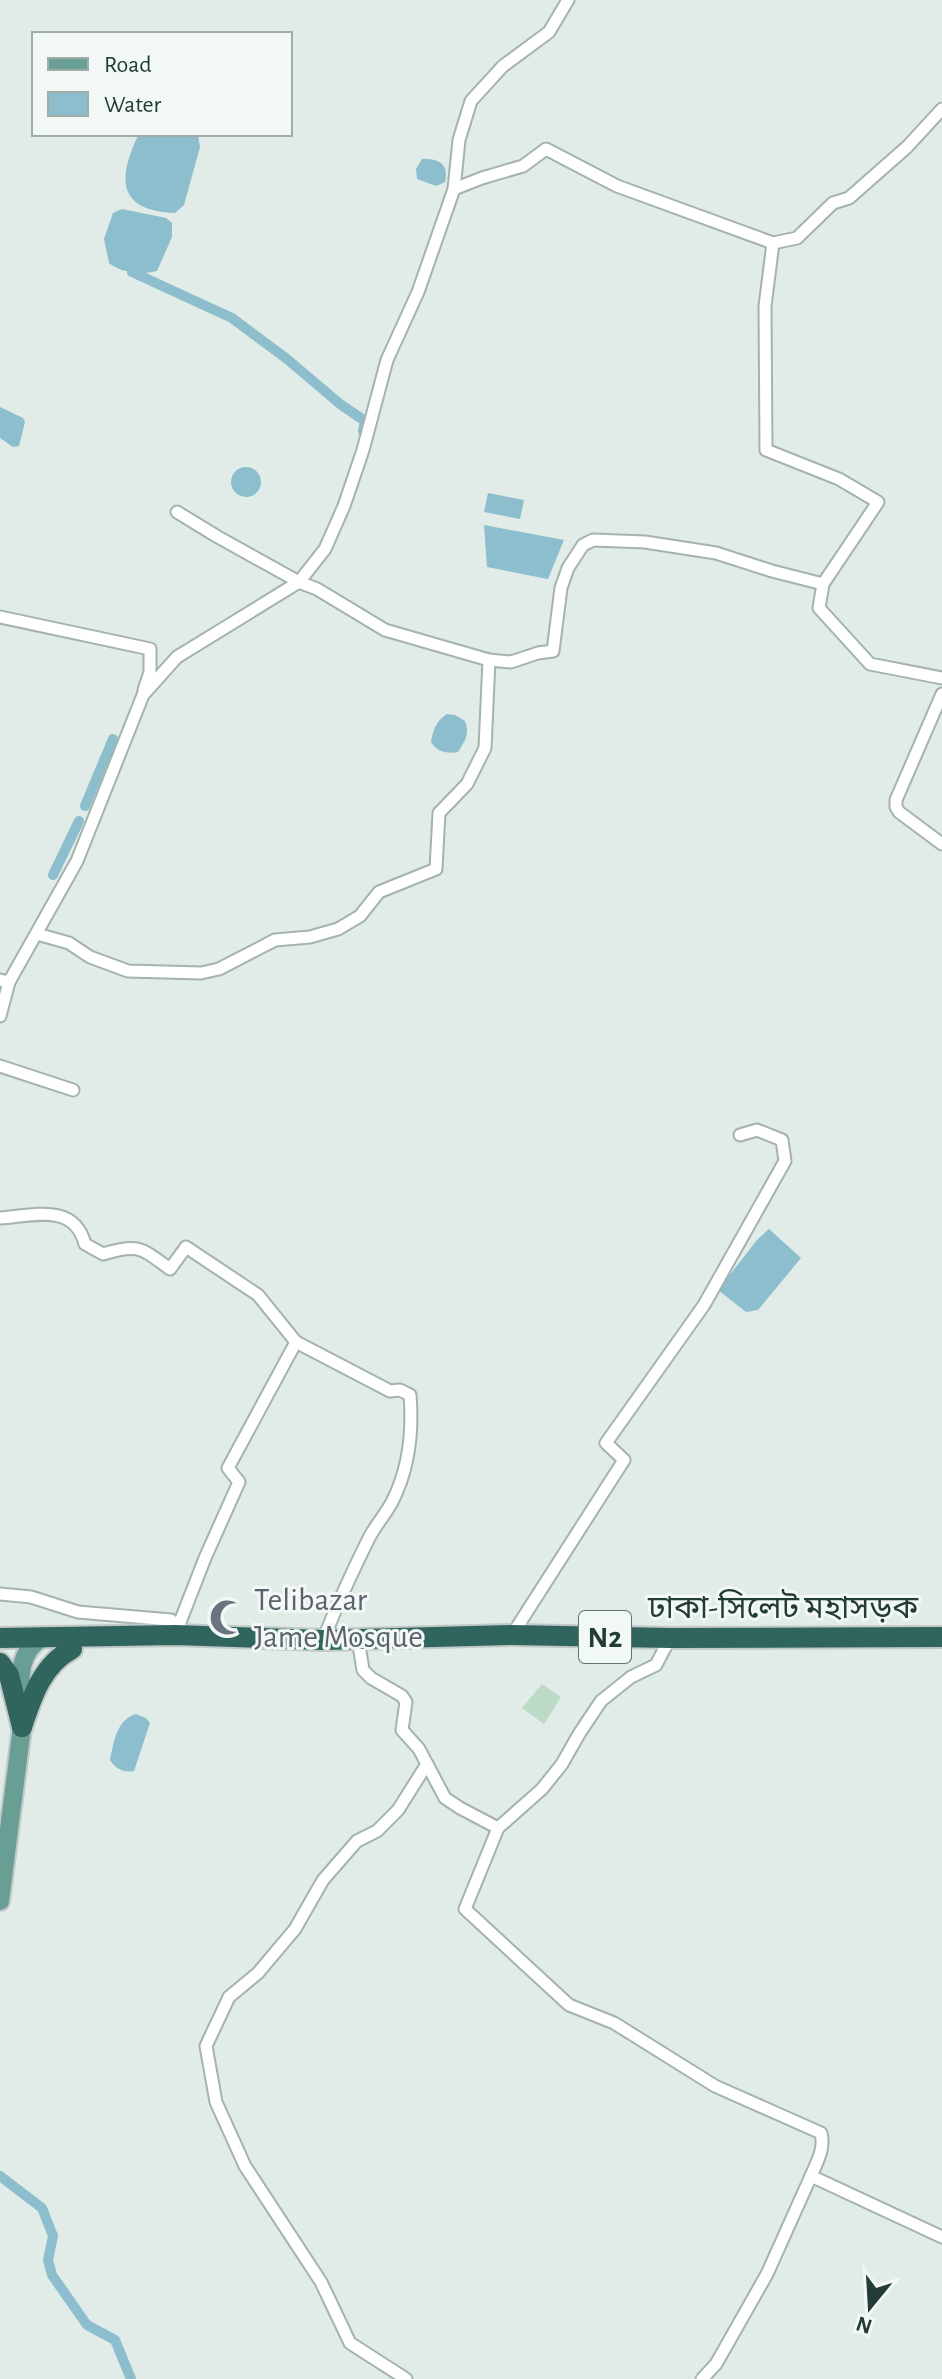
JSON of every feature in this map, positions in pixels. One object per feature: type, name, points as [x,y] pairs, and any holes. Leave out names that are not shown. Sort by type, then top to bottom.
[{"type":"highway","name":"ঢাকা-সিলেট মহাসড়ক","points":[[22,1640],[175,1635],[323,1640],[512,1635],[942,1637]]},
{"type":"highway","points":[[0,1650],[22,1640],[72,1649],[239,1646],[267,1639]]},
{"type":"highway","points":[[22,1718],[46,1671],[60,1655],[72,1649]]},
{"type":"highway","points":[[0,1663],[9,1675],[22,1718]]},
{"type":"main road","points":[[0,1901],[22,1718],[22,1640]]},
{"type":"street","points":[[143,695],[177,657],[299,582],[325,549],[363,450],[387,360],[423,279],[454,189],[459,140],[471,101],[503,66],[549,32],[568,0]]},
{"type":"street","points":[[454,189],[523,166],[546,149],[617,186],[773,243],[797,238],[833,203],[849,198],[941,113]]},
{"type":"street","points":[[773,243],[765,306],[766,450],[839,479],[878,502],[823,584],[819,608],[870,664],[942,678]]},
{"type":"street","points":[[177,512],[385,630],[489,660],[511,662],[553,651],[561,588],[568,568],[583,545],[593,540],[645,542],[716,553],[823,584]]},
{"type":"street","points":[[0,617],[150,649],[150,672],[143,695],[77,861],[37,934],[5,981],[0,1016]]},
{"type":"street","points":[[37,934],[69,943],[90,957],[128,971],[201,973],[219,969],[275,940],[310,937],[338,929],[360,916],[379,892],[436,869],[439,813],[467,784],[485,748],[489,660]]},
{"type":"street","points":[[942,694],[896,800],[896,807],[942,844]]},
{"type":"street","points":[[0,1066],[73,1090]]},
{"type":"street","points":[[512,1635],[624,1460],[606,1443],[704,1305],[785,1161],[782,1140],[757,1130],[740,1135]]},
{"type":"street","points":[[0,1218],[44,1212],[65,1219],[82,1231],[85,1244],[103,1254],[118,1249],[141,1248],[170,1269],[186,1247],[258,1295],[296,1342],[390,1391],[400,1390],[410,1395],[412,1417],[404,1473],[398,1490],[371,1533],[323,1640]]},
{"type":"street","points":[[175,1635],[239,1482],[228,1468],[296,1342]]},
{"type":"street","points":[[0,1594],[31,1597],[78,1612],[171,1620],[175,1635]]},
{"type":"street","points":[[670,1638],[656,1665],[631,1677],[601,1701],[562,1764],[542,1789],[498,1828],[465,1909],[569,2005],[614,2023],[715,2086],[821,2133],[821,2152],[767,2274],[716,2364],[702,2379]]},
{"type":"street","points":[[358,1639],[363,1670],[402,1696],[406,1702],[402,1730],[419,1749],[445,1798],[498,1828]]},
{"type":"street","points":[[406,2379],[350,2343],[321,2282],[245,2166],[216,2102],[206,2046],[229,1997],[258,1973],[295,1929],[323,1880],[357,1841],[377,1831],[398,1810],[427,1764]]},
{"type":"street","points":[[811,2176],[942,2237]]},
{"type":"green space","points":[[542,1684],[561,1697],[544,1724],[522,1708]]},
{"type":"water","points":[[138,136],[198,136],[200,147],[184,205],[175,213],[156,211],[132,199],[125,178]]},
{"type":"water","points":[[422,159],[441,163],[445,182],[436,186],[417,179],[416,169]]},
{"type":"water","points":[[122,209],[166,218],[172,223],[172,237],[157,271],[132,272],[109,263],[104,239],[113,213]]},
{"type":"water","points":[[0,407],[23,418],[25,422],[19,446],[13,447],[0,438]]},
{"type":"water","points":[[246,467],[257,471],[261,482],[257,493],[246,497],[235,493],[231,482],[235,471]]},
{"type":"water","points":[[488,493],[524,500],[520,519],[484,512]]},
{"type":"water","points":[[484,525],[564,540],[548,579],[487,567]]},
{"type":"water","points":[[447,714],[465,721],[466,737],[458,752],[443,752],[431,742],[436,726]]},
{"type":"water","points":[[769,1229],[801,1258],[758,1310],[746,1312],[718,1290]]},
{"type":"water","points":[[136,1714],[150,1723],[134,1771],[123,1771],[110,1760],[113,1746],[120,1726]]},
{"type":"waterway","points":[[132,272],[232,318],[365,421],[363,431]]},
{"type":"waterway","points":[[85,806],[113,739]]},
{"type":"waterway","points":[[53,875],[79,821]]},
{"type":"waterway","points":[[0,2176],[42,2208],[53,2236],[48,2260],[52,2275],[87,2325],[115,2340],[131,2379]]},
{"type":"place","name":"Telibazar Jame Mosque","points":[[228,1617]]}]
